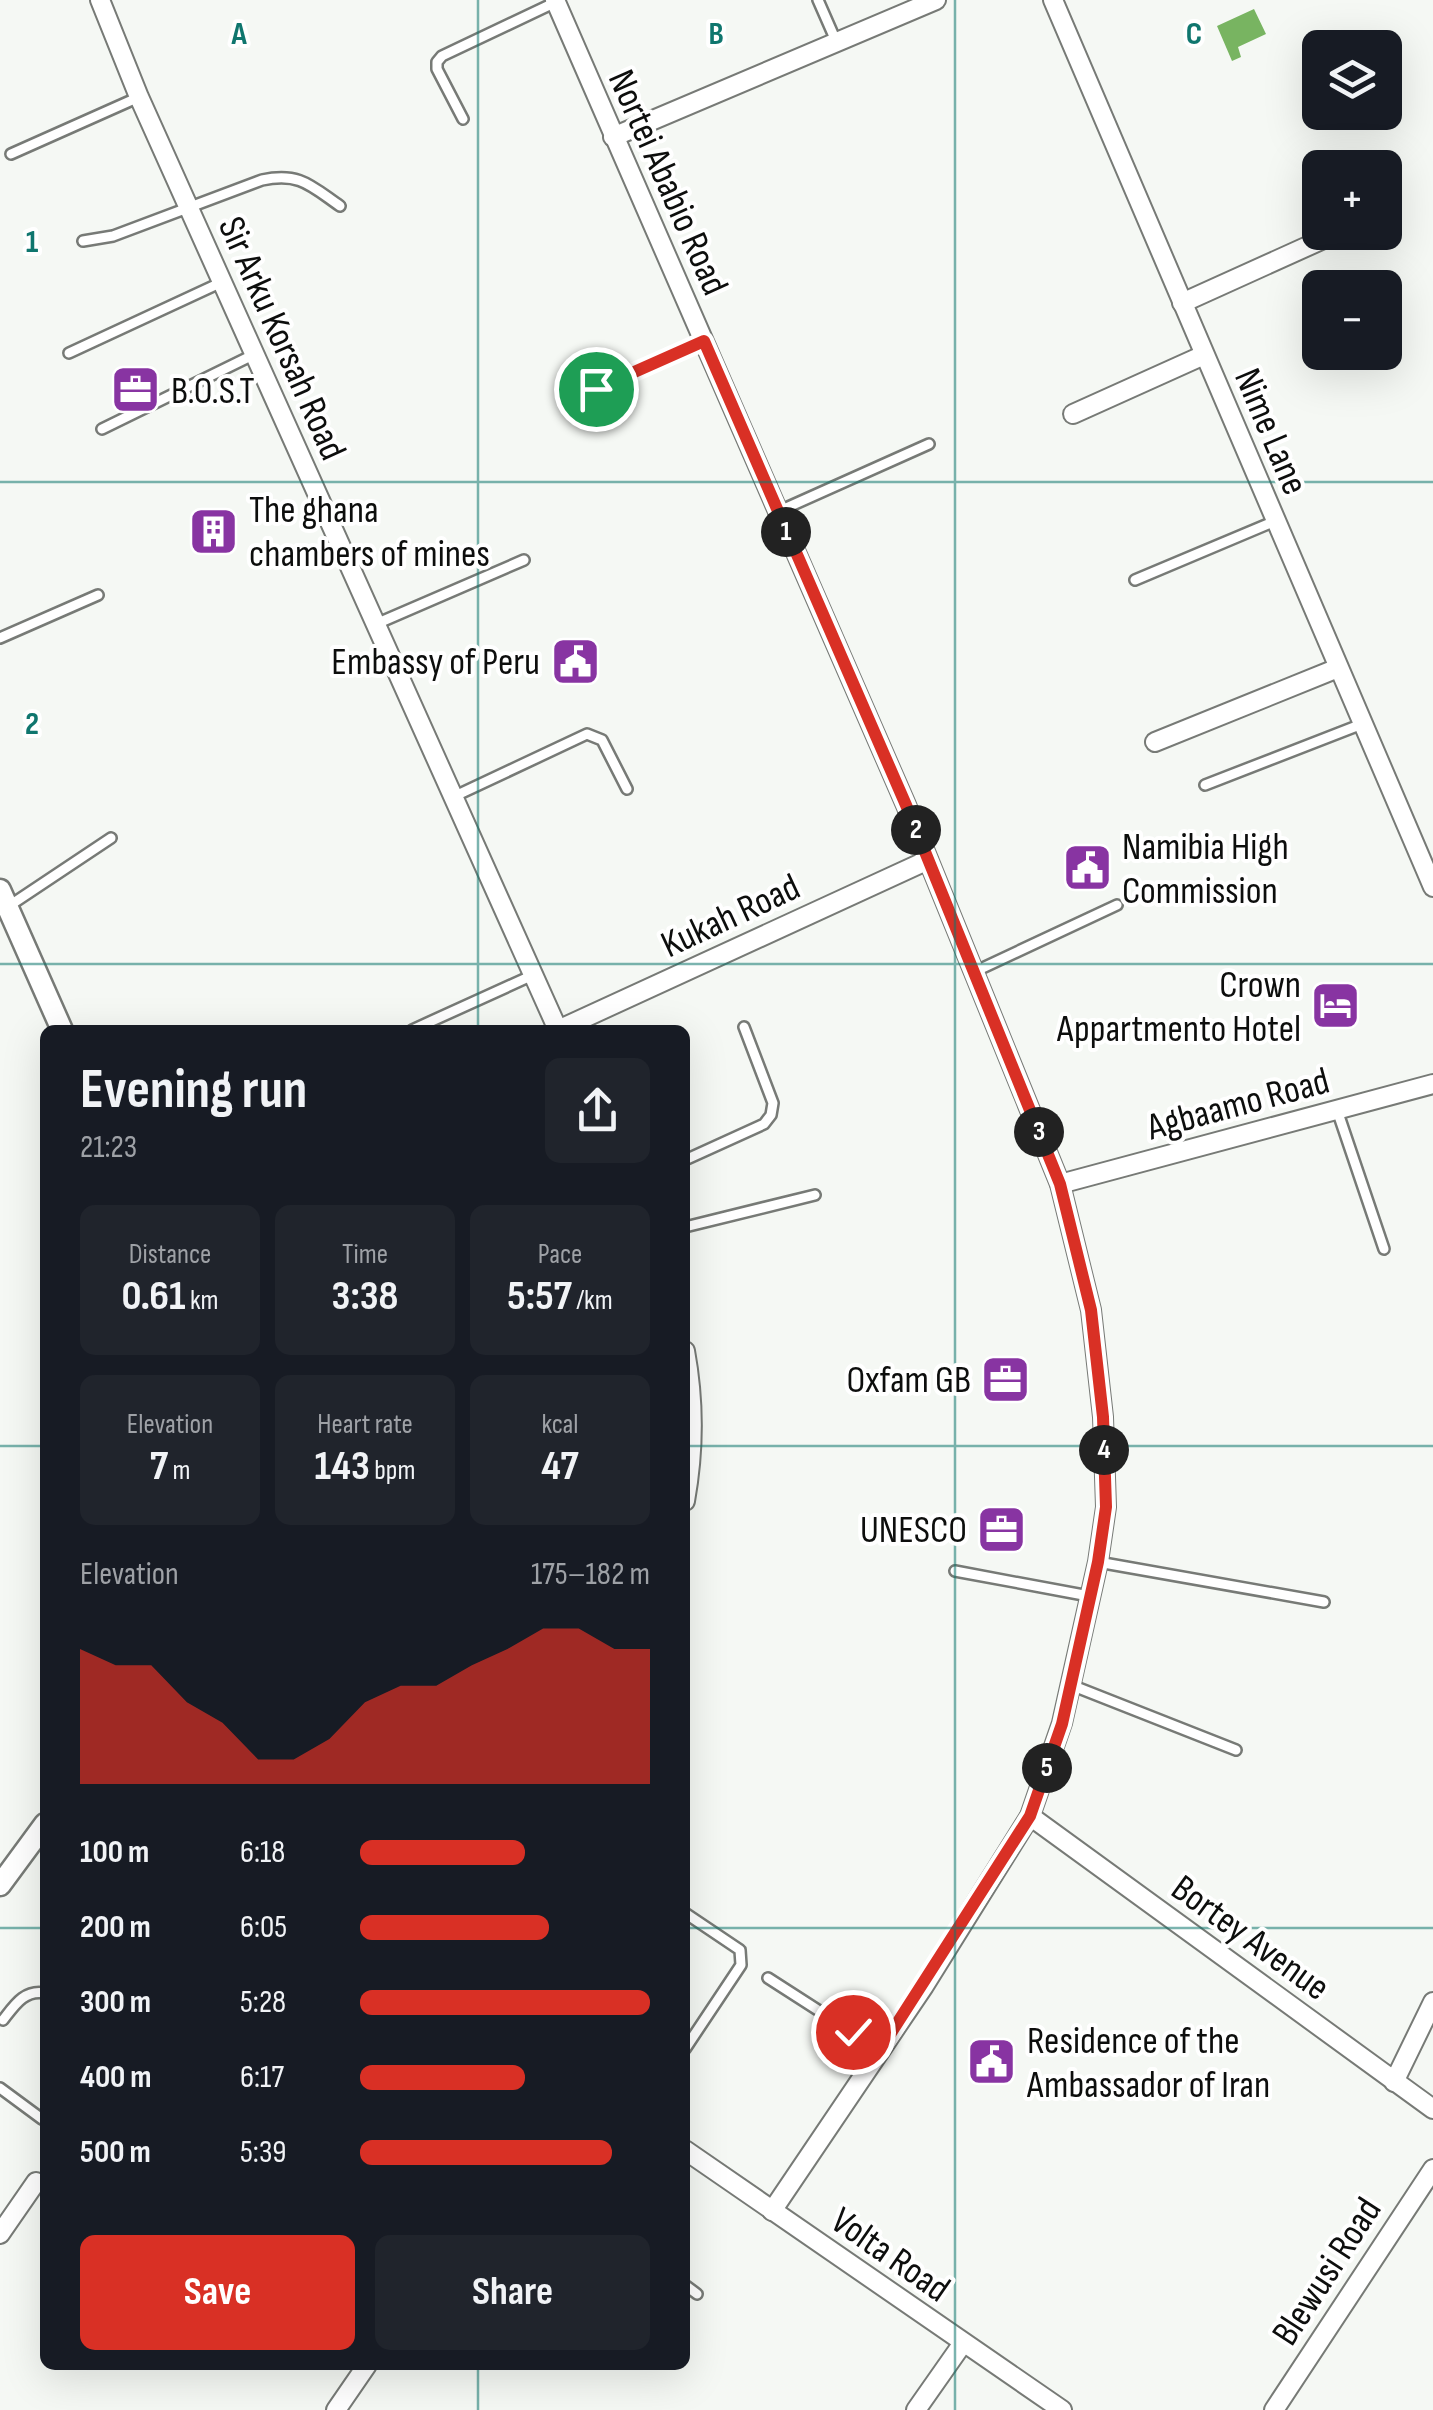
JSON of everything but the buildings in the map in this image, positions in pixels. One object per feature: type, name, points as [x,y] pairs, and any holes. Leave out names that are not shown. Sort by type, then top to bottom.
[{"type":"street","name":"Sir Arku Korsah Road","points":[[100,0],[139,97],[556,1025]]},
{"type":"street","points":[[613,136],[936,0]]},
{"type":"street","name":"Nime Lane","points":[[1053,0],[1433,887]]},
{"type":"street","name":"Nortei Ababio Road","points":[[555,1],[928,860],[1060,1184],[1091,1310],[1103,1417],[1106,1507],[1098,1562],[1062,1724],[1030,1816],[772,2211]]},
{"type":"street","points":[[1182,303],[1302,249]]},
{"type":"street","points":[[1073,414],[1204,355]]},
{"type":"street","points":[[1156,742],[1338,668]]},
{"type":"street","name":"Kukah Road","points":[[569,1025],[928,860]]},
{"type":"street","points":[[4,898],[60,1025]]},
{"type":"street","name":"Agbaamo Road","points":[[1060,1184],[1433,1084]]},
{"type":"street","points":[[690,1379],[690,1448]]},
{"type":"street","name":"Bortey Avenue","points":[[1030,1816],[1433,2110]]},
{"type":"street","points":[[1,1882],[40,1831]]},
{"type":"street","points":[[1394,2082],[1433,2002]]},
{"type":"street","name":"Volta Road","points":[[690,2154],[1062,2410]]},
{"type":"street","name":"Blewusi Road","points":[[1274,2410],[1433,2169]]},
{"type":"street","points":[[0,2234],[36,2182]]},
{"type":"street","points":[[916,2410],[964,2343]]},
{"type":"street","points":[[336,2410],[364,2370]]},
{"type":"lane","points":[[818,0],[838,43]]},
{"type":"lane","points":[[462,119],[437,62],[442,56],[555,1]]},
{"type":"lane","points":[[11,154],[139,97]]},
{"type":"lane","points":[[83,241],[113,236],[282,176],[300,178],[340,206]]},
{"type":"lane","points":[[68,353],[222,282]]},
{"type":"lane","points":[[596,389],[704,341]]},
{"type":"lane","points":[[102,429],[255,354]]},
{"type":"lane","points":[[777,512],[929,444]]},
{"type":"lane","points":[[1136,580],[1276,521]]},
{"type":"lane","points":[[376,624],[524,560]]},
{"type":"lane","points":[[0,638],[98,595]]},
{"type":"lane","points":[[1205,785],[1365,723]]},
{"type":"lane","points":[[453,796],[587,734],[602,740],[627,789]]},
{"type":"lane","points":[[4,898],[110,838]]},
{"type":"lane","points":[[974,972],[1117,905]]},
{"type":"lane","points":[[423,1025],[533,974]]},
{"type":"lane","points":[[690,1158],[764,1124],[771,1115],[773,1103],[744,1027]]},
{"type":"lane","points":[[1337,1110],[1384,1249]]},
{"type":"lane","points":[[690,1225],[815,1195]]},
{"type":"lane","points":[[1098,1562],[1324,1602]]},
{"type":"lane","points":[[955,1571],[1090,1596]]},
{"type":"lane","points":[[1071,1685],[1236,1750]]},
{"type":"lane","points":[[690,1916],[740,1950],[742,1957],[741,1966],[690,2042]]},
{"type":"lane","points":[[768,1978],[880,2050]]},
{"type":"lane","points":[[1,2021],[22,1996],[40,1993]]},
{"type":"lane","points":[[0,2088],[40,2118]]},
{"type":"lane","points":[[690,2288],[698,2294]]},
{"type":"shaded area","points":[[1254,9],[1266,34],[1238,47],[1241,57],[1232,61],[1217,26]]},
{"type":"place","name":"B.O.S.T","points":[[136,390]]},
{"type":"place","name":"The ghana chambers of mines","points":[[214,531]]},
{"type":"place","name":"Embassy of Peru","points":[[575,661]]},
{"type":"place","name":"Namibia High Commission","points":[[1087,868]]},
{"type":"place","name":"Crown Appartmento Hotel","points":[[1336,1006]]},
{"type":"place","name":"Oxfam GB","points":[[1006,1379]]},
{"type":"place","name":"UNESCO","points":[[1002,1529]]},
{"type":"place","name":"Residence of the Ambassador of Iran","points":[[992,2062]]},
{"type":"route","points":[[596,389],[704,341],[906,805],[1060,1184],[1091,1310],[1103,1417],[1106,1507],[1098,1562],[1062,1724],[1030,1816],[924,1986],[880,2050],[853,2032]]}]
